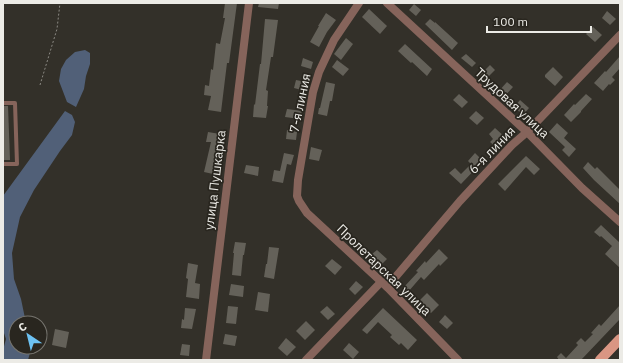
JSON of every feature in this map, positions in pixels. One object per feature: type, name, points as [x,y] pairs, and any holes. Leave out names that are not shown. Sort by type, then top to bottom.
[{"type":"main road","points":[[600,360],[620,339]]},
{"type":"street","name":"улица Пушкарка","points":[[206,360],[249,3]]},
{"type":"street","name":"7-я линия","points":[[297,196],[298,180],[313,92],[318,72],[334,40],[360,3]]},
{"type":"street","name":"Трудовая улица","points":[[387,3],[527,132],[582,188],[620,222]]},
{"type":"street","name":"6-я линия","points":[[306,360],[384,285],[512,145],[527,132],[620,35]]},
{"type":"street","name":"Пролетарская улица","points":[[297,196],[307,213],[384,285],[458,360]]},
{"type":"lane","points":[[3,103],[15,103],[17,164],[3,164]]},
{"type":"path","points":[[40,85],[57,29],[60,3]]},
{"type":"water","points":[[85,50],[90,53],[90,64],[84,89],[76,107],[67,102],[59,81],[61,69],[66,60],[75,52]]},
{"type":"water","points":[[65,111],[72,115],[75,122],[72,135],[34,190],[20,217],[12,253],[14,279],[21,299],[24,315],[8,315],[8,355],[29,355],[28,360],[3,360],[3,350],[6,339],[3,330],[3,196]]},
{"type":"building","points":[[225,3],[237,3],[221,112],[208,110],[211,96],[204,95],[205,85],[209,86],[211,69],[213,70],[216,43],[220,44],[225,18],[223,18]]},
{"type":"building","points":[[259,3],[279,3],[278,9],[258,7]]},
{"type":"building","points":[[414,4],[421,10],[416,16],[409,10]]},
{"type":"building","points":[[369,9],[387,26],[380,34],[362,17]]},
{"type":"building","points":[[607,11],[616,19],[610,25],[602,18]]},
{"type":"building","points":[[326,13],[336,20],[327,32],[319,47],[310,42]]},
{"type":"building","points":[[265,19],[278,20],[273,57],[271,57],[266,90],[268,91],[268,106],[266,118],[253,117],[261,64]]},
{"type":"building","points":[[430,19],[458,43],[452,50],[425,24]]},
{"type":"building","points":[[593,27],[602,35],[595,42],[586,34]]},
{"type":"building","points":[[346,38],[353,44],[341,60],[334,54]]},
{"type":"building","points":[[405,44],[432,69],[427,76],[398,51]]},
{"type":"building","points":[[466,54],[476,63],[472,67],[461,58]]},
{"type":"building","points":[[620,56],[620,68],[612,77],[615,80],[603,91],[594,83]]},
{"type":"building","points":[[303,58],[313,62],[311,69],[301,66]]},
{"type":"building","points":[[337,60],[349,69],[343,76],[332,67]]},
{"type":"building","points":[[490,65],[495,70],[485,80],[480,75]]},
{"type":"building","points":[[553,67],[563,77],[555,86],[545,77],[545,75]]},
{"type":"building","points":[[296,80],[306,82],[305,91],[294,88]]},
{"type":"building","points":[[326,82],[335,84],[332,101],[330,101],[327,116],[318,114]]},
{"type":"building","points":[[507,82],[513,87],[504,97],[498,92]]},
{"type":"building","points":[[459,94],[468,102],[462,108],[453,100]]},
{"type":"building","points":[[586,94],[592,99],[571,122],[564,115]]},
{"type":"building","points":[[520,100],[529,108],[523,115],[514,107]]},
{"type":"building","points":[[3,106],[8,106],[10,160],[3,160]]},
{"type":"building","points":[[287,109],[302,111],[300,119],[285,117]]},
{"type":"building","points":[[476,111],[484,118],[477,125],[469,118]]},
{"type":"building","points":[[557,123],[568,133],[564,138],[576,149],[569,157],[562,150],[565,147],[549,132]]},
{"type":"building","points":[[495,128],[506,138],[497,148],[490,142],[493,139],[489,134]]},
{"type":"building","points":[[287,130],[297,132],[296,140],[286,139]]},
{"type":"building","points":[[208,132],[220,134],[213,174],[204,172],[211,142],[206,142]]},
{"type":"building","points":[[311,147],[322,150],[319,161],[309,159]]},
{"type":"building","points":[[284,153],[294,155],[291,165],[287,164],[283,183],[272,181],[274,170],[280,171]]},
{"type":"building","points":[[475,153],[483,161],[461,184],[449,173],[455,168],[461,174],[471,164],[468,161]]},
{"type":"building","points":[[526,156],[540,169],[534,175],[526,167],[505,191],[498,184]]},
{"type":"building","points":[[588,162],[595,169],[597,167],[620,190],[620,204],[583,168]]},
{"type":"building","points":[[246,165],[259,167],[258,176],[244,173]]},
{"type":"building","points":[[601,225],[620,243],[620,268],[605,254],[612,246],[594,232]]},
{"type":"building","points":[[235,242],[246,243],[241,276],[232,275]]},
{"type":"building","points":[[269,247],[279,248],[274,279],[264,277]]},
{"type":"building","points":[[439,249],[448,258],[440,266],[439,264],[424,280],[421,277],[408,292],[403,288],[418,272],[416,271],[425,261],[426,263]]},
{"type":"building","points":[[377,250],[387,259],[379,267],[375,263],[378,260],[372,254]]},
{"type":"building","points":[[332,259],[342,267],[335,275],[325,266]]},
{"type":"building","points":[[188,263],[198,265],[195,283],[200,284],[199,299],[186,297]]},
{"type":"building","points":[[356,281],[363,287],[355,295],[349,289]]},
{"type":"building","points":[[231,284],[244,286],[243,297],[229,295]]},
{"type":"building","points":[[258,292],[270,294],[268,312],[255,310]]},
{"type":"building","points":[[427,293],[439,305],[431,313],[418,302]]},
{"type":"building","points":[[620,305],[620,319],[581,360],[559,360],[557,357],[561,353],[566,358],[578,345],[576,343],[581,338],[585,342],[593,334],[591,333],[599,324],[601,326]]},
{"type":"building","points":[[228,306],[238,307],[236,324],[226,323]]},
{"type":"building","points":[[327,306],[335,314],[328,320],[320,312]]},
{"type":"building","points":[[185,308],[196,309],[192,329],[181,328],[182,319],[184,320]]},
{"type":"building","points":[[383,308],[417,340],[408,350],[401,343],[399,345],[390,337],[392,335],[378,322],[367,334],[362,330]]},
{"type":"building","points":[[445,315],[453,323],[447,329],[439,322]]},
{"type":"building","points":[[306,321],[315,330],[305,340],[296,331]]},
{"type":"building","points":[[55,329],[69,332],[66,348],[52,345]]},
{"type":"building","points":[[225,334],[237,336],[235,346],[223,344]]},
{"type":"building","points":[[286,338],[296,347],[287,356],[278,348]]},
{"type":"building","points":[[349,343],[359,352],[353,359],[343,350]]},
{"type":"building","points":[[182,344],[190,345],[189,356],[180,355]]}]
